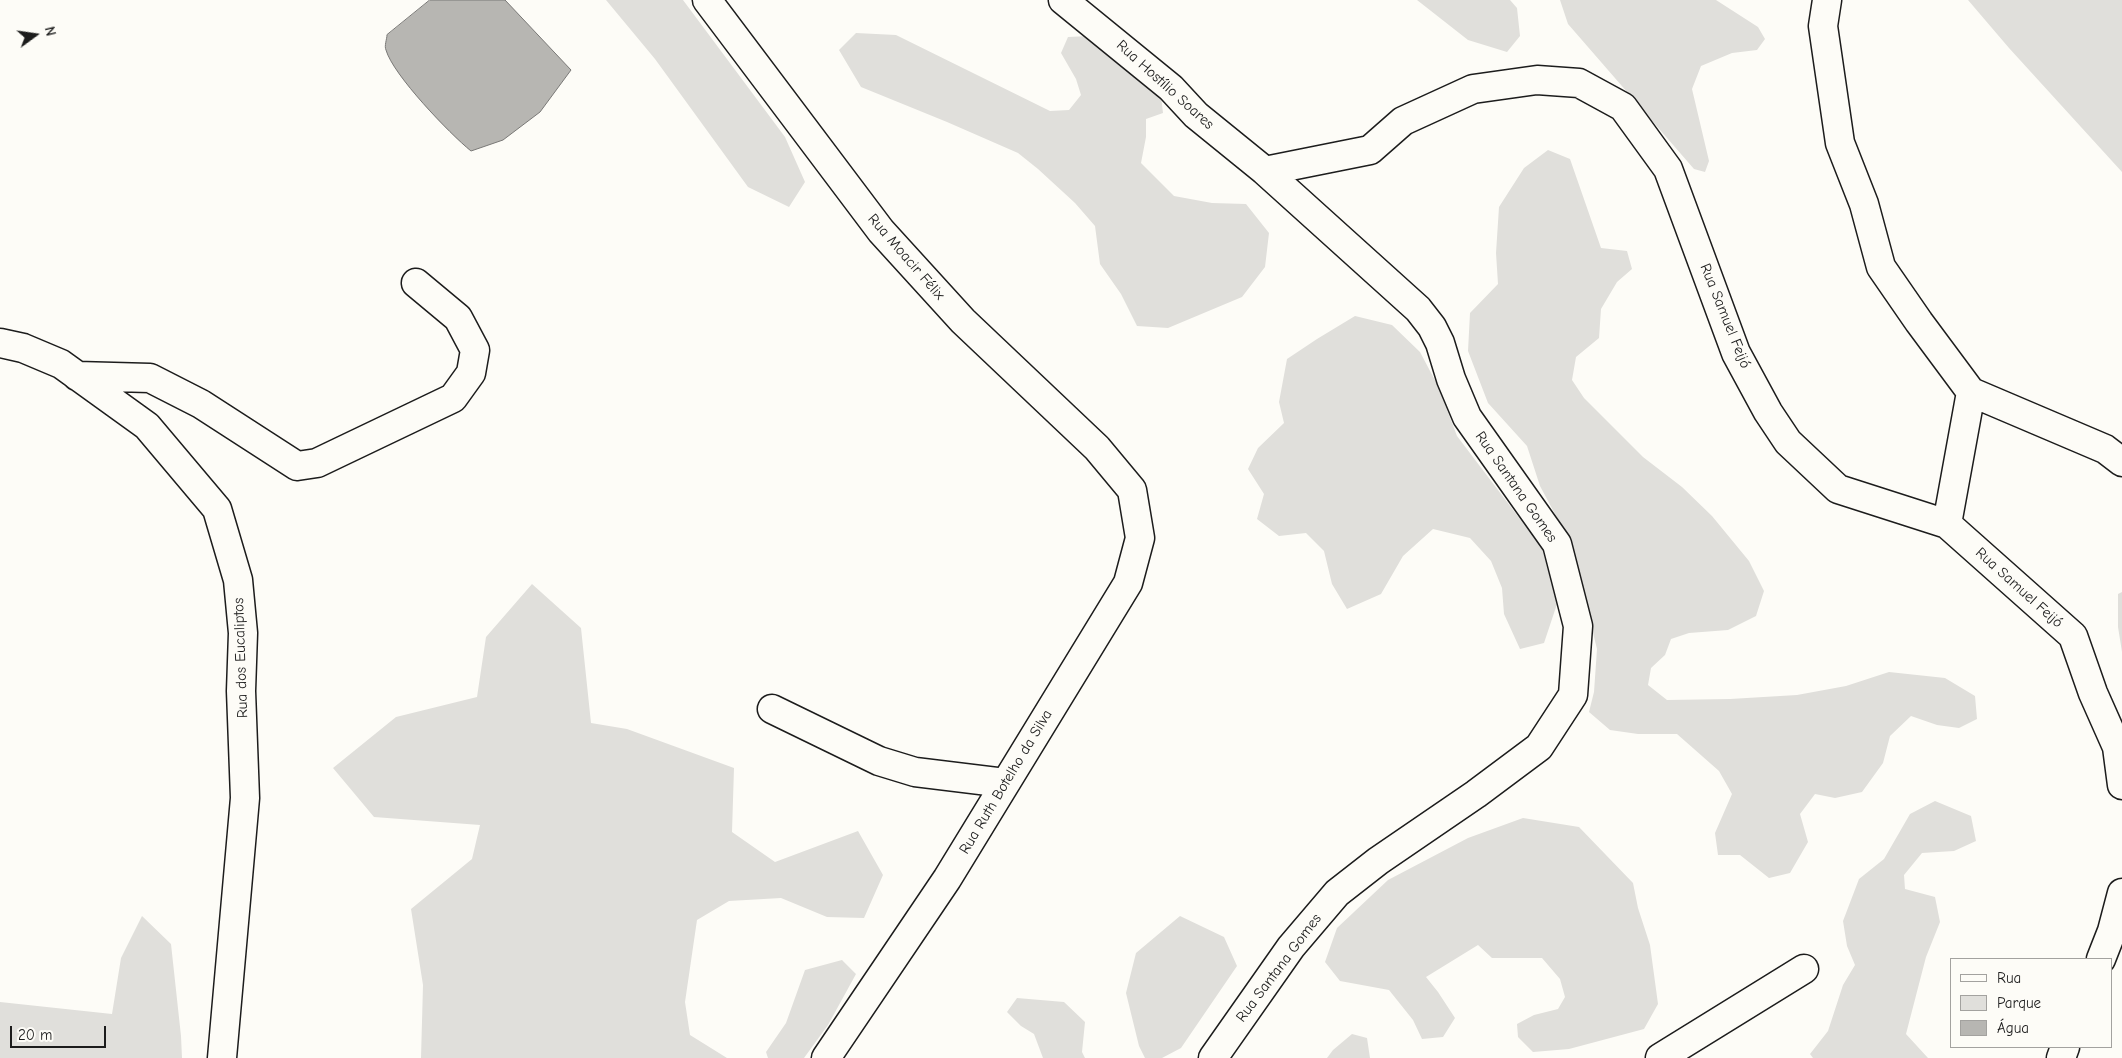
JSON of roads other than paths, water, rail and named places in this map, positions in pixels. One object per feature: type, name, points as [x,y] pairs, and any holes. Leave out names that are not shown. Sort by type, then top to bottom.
[{"type":"street","name":"Rua Moacir Félix","points":[[706,0],[881,231],[963,321],[1097,448],[1132,490]]},
{"type":"street","name":"Rua Hostílio Soares","points":[[1063,0],[1171,88],[1196,114],[1265,171]]},
{"type":"street","points":[[1827,0],[1824,26],[1840,143],[1864,204],[1881,267],[1971,392],[2105,449],[2122,462]]},
{"type":"street","name":"Rua Samuel Feijó","points":[[1265,171],[1370,150],[1403,121],[1474,89],[1537,80],[1579,83],[1623,108],[1668,169],[1736,353],[1768,412],[1788,442],[1838,489],[1947,524],[2073,636],[2092,693],[2117,748],[2122,785]]},
{"type":"street","name":"Rua Santana Gomes","points":[[1213,1058],[1291,947],[1337,893],[1378,861],[1476,794],[1539,747],[1573,695],[1578,626],[1556,544],[1467,417],[1432,327],[1418,309],[1265,171]]},
{"type":"street","points":[[78,376],[150,378],[201,404],[297,466],[317,463],[453,398],[471,373],[475,350],[458,318],[416,283]]},
{"type":"street","name":"Rua dos Eucaliptos","points":[[0,344],[23,348],[61,364],[147,426],[217,509],[238,580],[243,633],[241,692],[245,798],[222,1058]]},
{"type":"street","points":[[1947,524],[1971,392]]},
{"type":"street","name":"Rua Ruth Botelho da Silva","points":[[826,1058],[948,879],[1128,583],[1140,538],[1132,490]]},
{"type":"street","points":[[772,708],[888,764],[915,772],[1005,783]]},
{"type":"street","points":[[2101,958],[2112,931],[2122,892]]},
{"type":"street","points":[[1660,1058],[1804,969]]},
{"type":"water","points":[[430,0],[505,0],[571,70],[540,112],[503,140],[471,151],[423,104],[391,61],[385,48],[387,35]]}]
